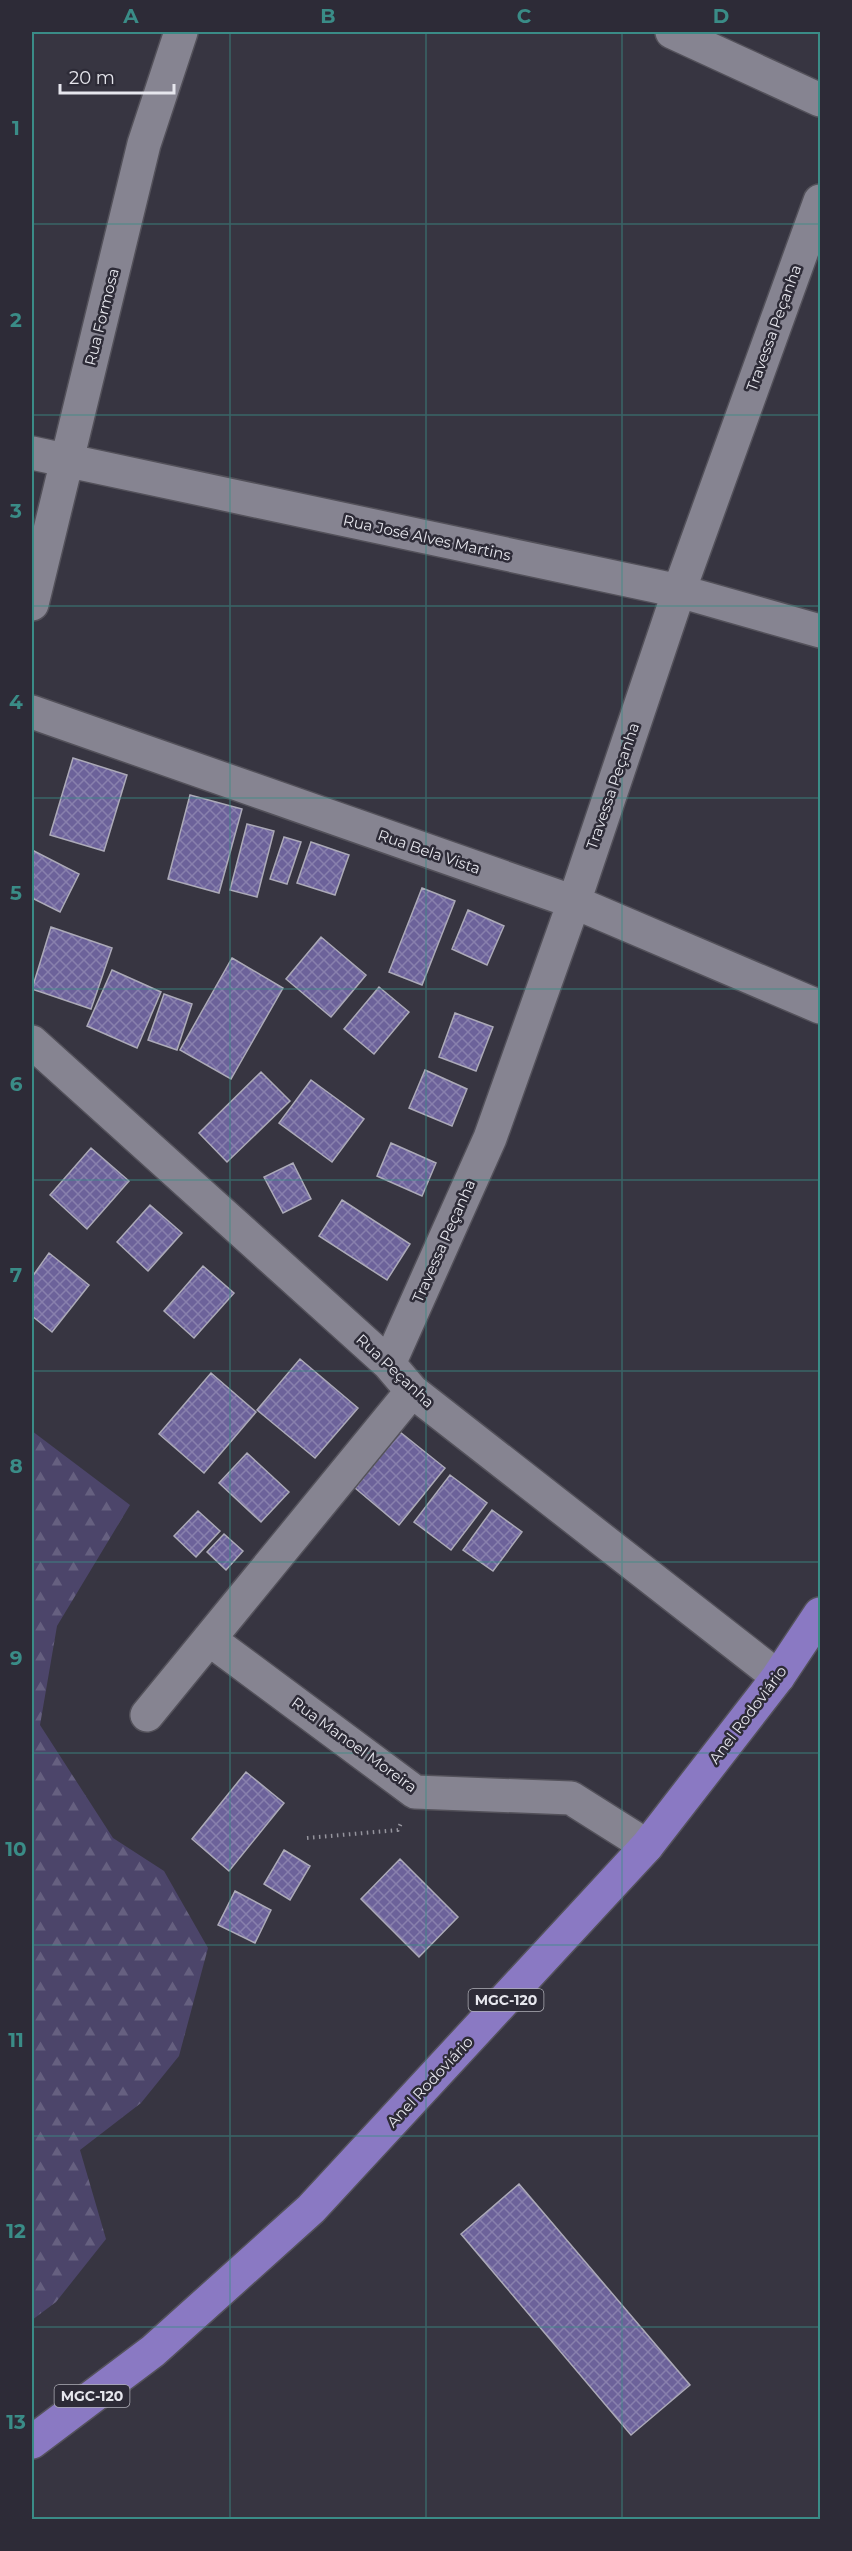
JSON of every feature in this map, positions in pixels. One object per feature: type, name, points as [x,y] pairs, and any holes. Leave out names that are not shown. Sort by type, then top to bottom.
[{"type":"main road","name":"Anel Rodoviário","points":[[32,2442],[153,2350],[311,2210],[647,1846],[778,1677],[820,1614]]},
{"type":"street","name":"Rua Formosa","points":[[32,604],[144,144],[181,32]]},
{"type":"street","points":[[672,32],[820,100]]},
{"type":"street","name":"Travessa Peçanha","points":[[388,1364],[490,1138],[574,902],[679,591],[820,201]]},
{"type":"street","name":"Rua José Alves Martins","points":[[32,453],[679,591],[820,630]]},
{"type":"street","name":"Rua Bela Vista","points":[[32,712],[574,902],[820,1007]]},
{"type":"street","name":"Rua Peçanha","points":[[32,1042],[388,1364],[412,1391],[778,1677]]},
{"type":"street","points":[[147,1715],[412,1391]]},
{"type":"street","name":"Rua Manoel Moreira","points":[[209,1639],[415,1792],[571,1798],[647,1846]]},
{"type":"path","points":[[307,1838],[398,1830],[415,1792]]},
{"type":"green space","points":[[32,1431],[130,1505],[57,1626],[40,1725],[113,1838],[164,1871],[208,1948],[179,2056],[141,2103],[80,2150],[106,2239],[56,2302],[32,2320]]},
{"type":"building","points":[[73,758],[127,775],[104,851],[50,835]]},
{"type":"building","points":[[190,795],[242,809],[219,893],[168,879]]},
{"type":"building","points":[[247,824],[274,831],[257,897],[230,890]]},
{"type":"building","points":[[284,837],[301,842],[287,884],[270,879]]},
{"type":"building","points":[[311,842],[349,855],[335,895],[297,883]]},
{"type":"building","points":[[32,850],[79,874],[60,912],[32,898]]},
{"type":"building","points":[[422,888],[455,901],[422,985],[389,972]]},
{"type":"building","points":[[468,910],[504,926],[487,965],[452,949]]},
{"type":"building","points":[[51,927],[112,948],[91,1009],[32,989]]},
{"type":"building","points":[[321,937],[366,975],[331,1017],[286,979]]},
{"type":"building","points":[[232,958],[283,988],[231,1079],[180,1050]]},
{"type":"building","points":[[112,970],[161,992],[137,1048],[87,1026]]},
{"type":"building","points":[[379,987],[409,1012],[374,1054],[344,1029]]},
{"type":"building","points":[[164,994],[192,1004],[177,1050],[148,1040]]},
{"type":"building","points":[[455,1013],[493,1027],[476,1071],[439,1057]]},
{"type":"building","points":[[425,1070],[467,1089],[452,1126],[409,1108]]},
{"type":"building","points":[[261,1072],[290,1101],[227,1162],[199,1133]]},
{"type":"building","points":[[311,1080],[364,1119],[332,1162],[279,1123]]},
{"type":"building","points":[[391,1143],[436,1163],[422,1196],[377,1176]]},
{"type":"building","points":[[91,1148],[129,1181],[87,1229],[50,1195]]},
{"type":"building","points":[[293,1163],[311,1199],[283,1213],[264,1177]]},
{"type":"building","points":[[342,1200],[410,1244],[387,1280],[319,1236]]},
{"type":"building","points":[[150,1205],[182,1233],[148,1271],[117,1242]]},
{"type":"building","points":[[49,1253],[89,1285],[52,1332],[32,1316],[32,1277]]},
{"type":"building","points":[[203,1266],[234,1293],[194,1338],[164,1311]]},
{"type":"building","points":[[300,1359],[358,1408],[315,1458],[257,1410]]},
{"type":"building","points":[[211,1373],[256,1412],[204,1473],[159,1434]]},
{"type":"building","points":[[400,1432],[445,1468],[399,1525],[355,1488]]},
{"type":"building","points":[[247,1453],[289,1492],[261,1522],[219,1483]]},
{"type":"building","points":[[450,1475],[487,1503],[451,1550],[414,1522]]},
{"type":"building","points":[[492,1510],[522,1532],[493,1571],[463,1550]]},
{"type":"building","points":[[198,1511],[220,1531],[196,1557],[174,1536]]},
{"type":"building","points":[[224,1534],[243,1551],[226,1570],[207,1552]]},
{"type":"building","points":[[246,1772],[284,1803],[229,1871],[192,1839]]},
{"type":"building","points":[[284,1850],[310,1866],[290,1900],[264,1884]]},
{"type":"building","points":[[400,1859],[458,1917],[419,1957],[361,1899]]},
{"type":"building","points":[[235,1891],[271,1910],[255,1943],[218,1925]]},
{"type":"building","points":[[519,2184],[690,2385],[631,2435],[461,2234]]}]
